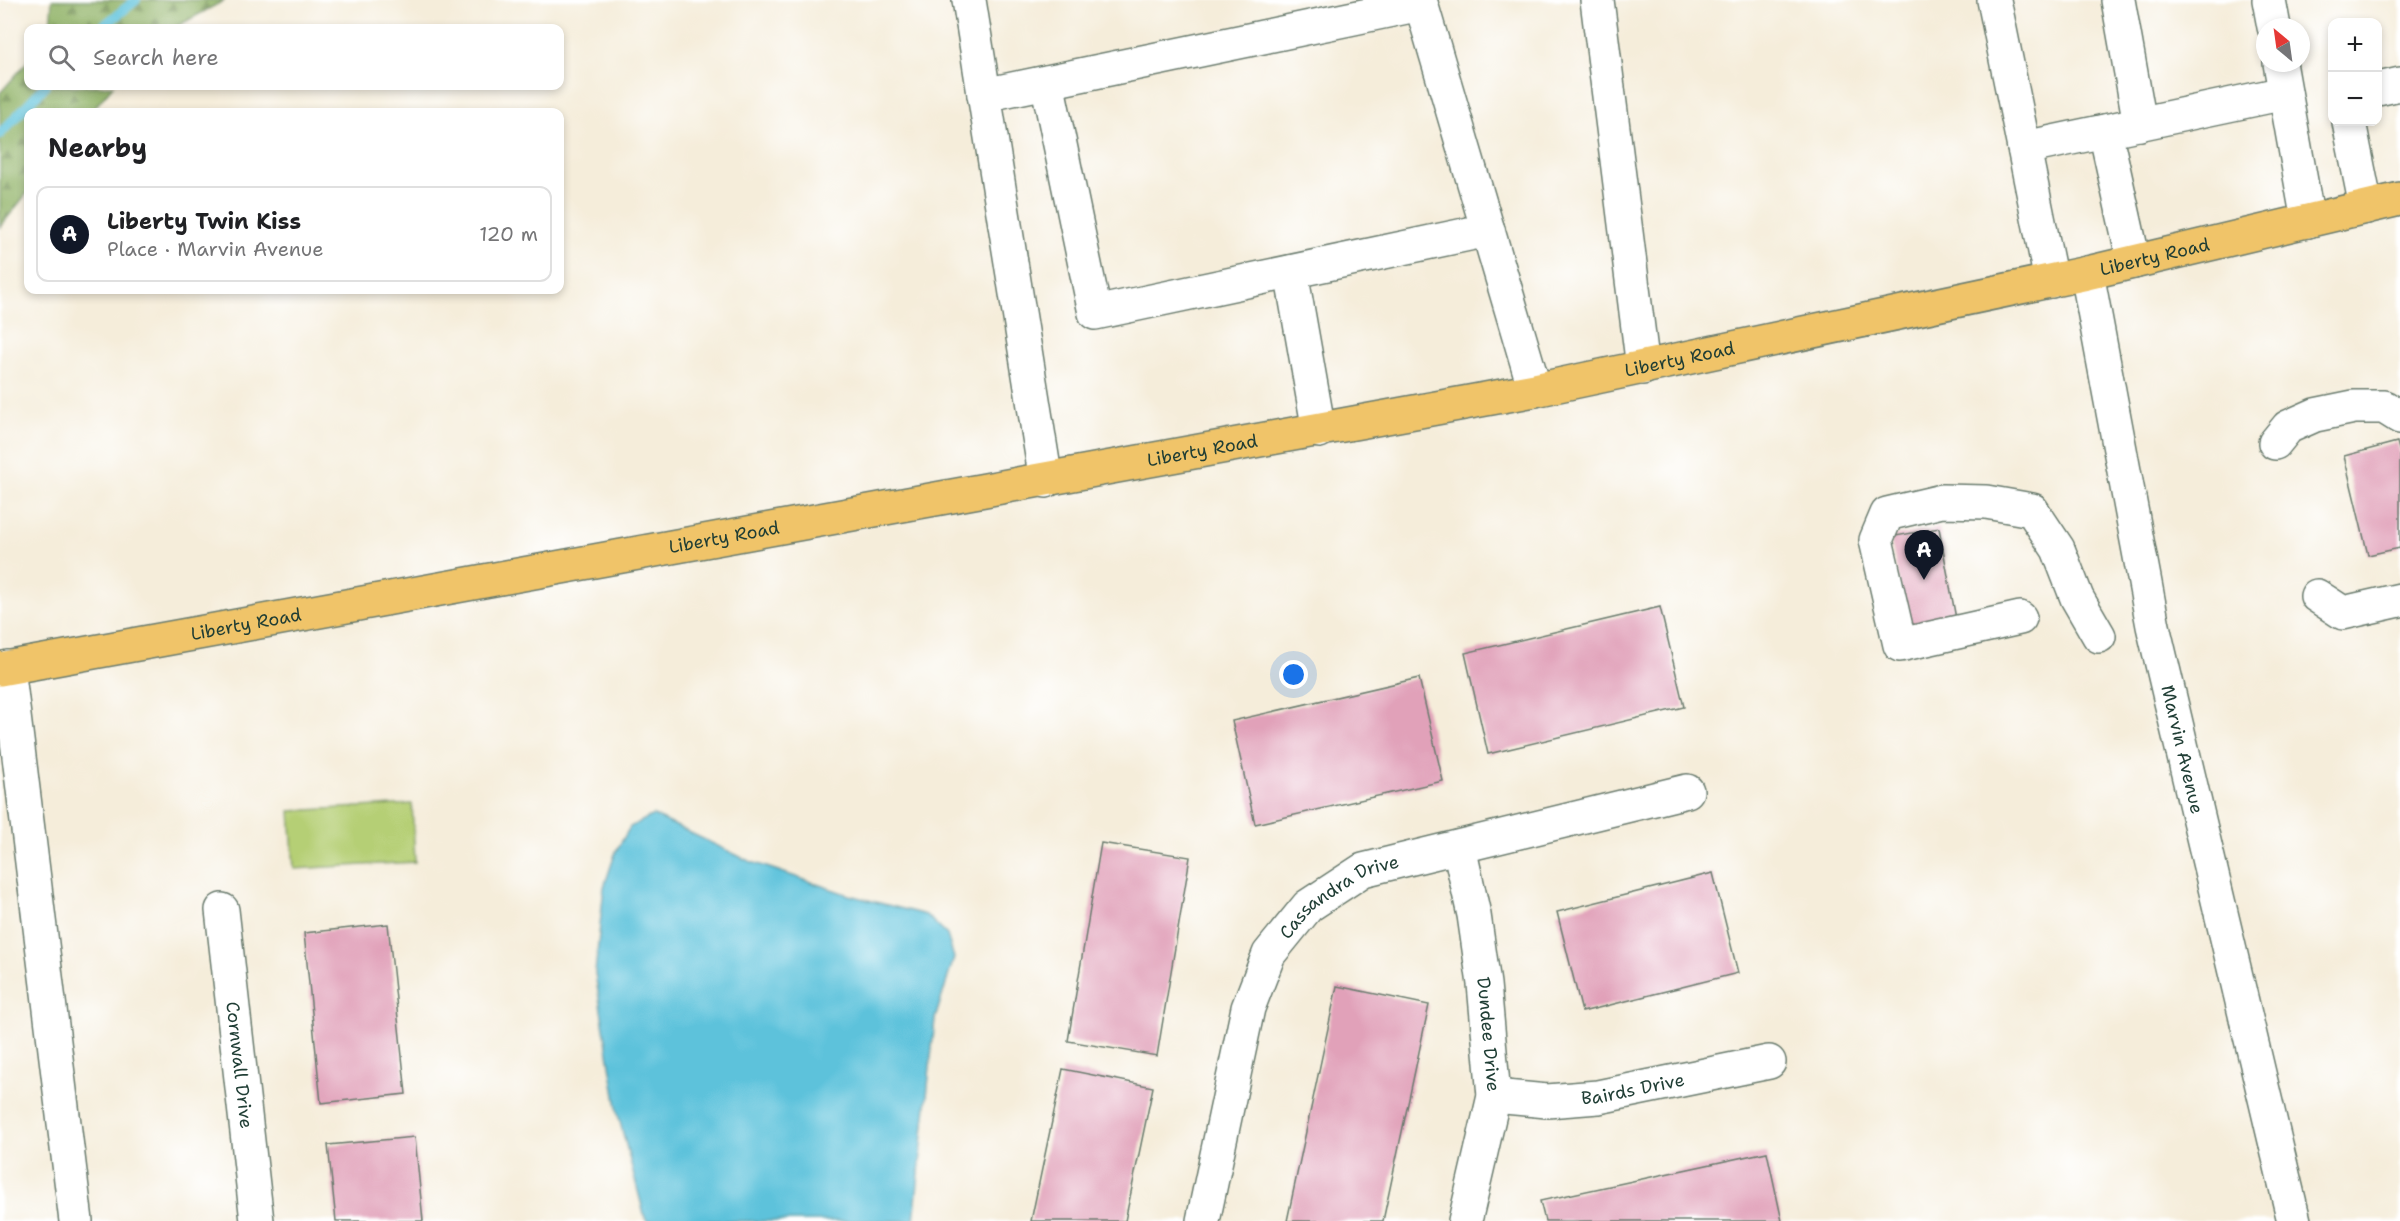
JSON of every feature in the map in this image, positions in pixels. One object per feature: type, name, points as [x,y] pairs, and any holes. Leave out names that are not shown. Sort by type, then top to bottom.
[{"type":"main road","name":"Liberty Road","points":[[4,668],[1046,481],[1535,390],[2051,281],[2400,199]]},
{"type":"street","points":[[969,0],[1046,481]]},
{"type":"street","points":[[1597,0],[1643,368]]},
{"type":"street","points":[[1994,0],[2051,281]]},
{"type":"street","points":[[2118,0],[2140,124]]},
{"type":"street","points":[[2269,0],[2272,18]]},
{"type":"street","points":[[984,95],[1420,2],[1535,390]]},
{"type":"street","points":[[2024,148],[2140,124],[2283,78],[2308,220]]},
{"type":"street","points":[[1047,82],[1095,313],[1488,230]]},
{"type":"street","points":[[2382,88],[2400,84]]},
{"type":"street","points":[[2350,126],[2366,207]]},
{"type":"street","points":[[2105,131],[2134,262]]},
{"type":"street","points":[[1291,272],[1319,431]]},
{"type":"street","name":"Marvin Avenue","points":[[2087,273],[2153,626],[2294,1221]]},
{"type":"street","points":[[2275,443],[2289,427],[2315,415],[2354,407],[2384,407],[2400,417]]},
{"type":"street","points":[[2020,618],[1900,645],[1876,540],[1887,514],[1942,501],[1986,502],[2032,510],[2058,549],[2077,598],[2099,636]]},
{"type":"street","points":[[2318,596],[2343,613],[2400,600]]},
{"type":"street","points":[[4,668],[75,1221]]},
{"type":"street","name":"Cassandra Drive","points":[[1203,1221],[1248,1008],[1269,954],[1308,906],[1363,870],[1687,791]]},
{"type":"street","name":"Dundee Drive","points":[[1458,847],[1474,915],[1484,984],[1494,1096],[1465,1221]]},
{"type":"street","name":"Cornwall Drive","points":[[222,910],[257,1221]]},
{"type":"street","name":"Bairds Drive","points":[[1494,1096],[1547,1101],[1598,1096],[1768,1062]]},
{"type":"green space","points":[[52,0],[225,0],[181,24],[50,24]]},
{"type":"green space","points":[[24,66],[24,90],[110,90],[94,108],[24,108],[24,197],[0,227],[0,93]]},
{"type":"green space","points":[[412,804],[415,862],[294,869],[290,811]]},
{"type":"water","points":[[653,815],[749,861],[849,895],[926,915],[947,935],[954,958],[935,1019],[914,1221],[647,1221],[645,1218],[618,1114],[595,973],[604,887],[616,851],[630,827]]},
{"type":"building","points":[[2397,442],[2400,453],[2400,548],[2368,555],[2344,456]]},
{"type":"building","points":[[1939,528],[1957,624],[1909,633],[1890,537]]},
{"type":"building","points":[[1660,607],[1684,707],[1488,754],[1465,653]]},
{"type":"building","points":[[1419,678],[1443,781],[1255,824],[1232,721]]},
{"type":"building","points":[[1101,843],[1190,857],[1157,1056],[1068,1041]]},
{"type":"building","points":[[1713,873],[1738,973],[1582,1012],[1557,912]]},
{"type":"building","points":[[388,924],[406,1094],[321,1103],[304,933]]},
{"type":"building","points":[[1337,986],[1429,1005],[1383,1221],[1287,1221]]},
{"type":"building","points":[[1063,1069],[1153,1087],[1125,1221],[1031,1221]]},
{"type":"building","points":[[415,1137],[423,1221],[336,1221],[328,1145]]},
{"type":"building","points":[[1767,1152],[1782,1221],[1545,1221],[1540,1201]]},
{"type":"waterway","points":[[106,24],[136,0]]},
{"type":"waterway","points":[[24,108],[41,90]]},
{"type":"waterway","points":[[0,134],[24,108]]},
{"type":"place","name":"Liberty Twin Kiss","points":[[1924,580]]}]
